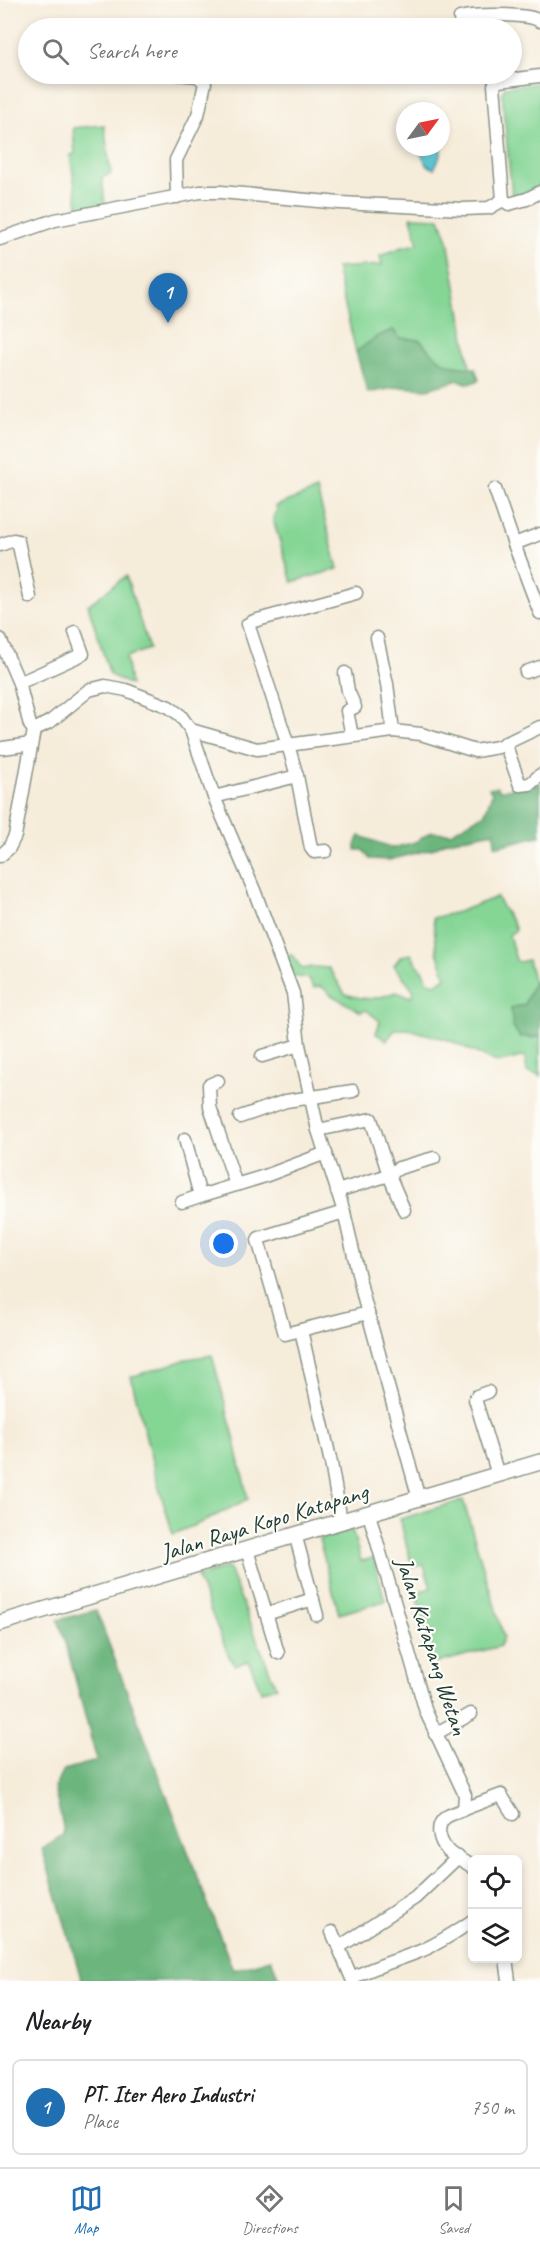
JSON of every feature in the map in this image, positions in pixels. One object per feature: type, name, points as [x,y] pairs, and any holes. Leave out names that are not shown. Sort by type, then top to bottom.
[{"type":"main road","name":"Jalan Raya Kopo Katapang","points":[[0,1623],[540,1462]]},
{"type":"street","points":[[460,18],[471,16],[526,17],[537,18],[540,21]]},
{"type":"street","points":[[522,78],[540,76]]},
{"type":"street","points":[[177,197],[176,160],[198,116],[205,84]]},
{"type":"street","points":[[495,84],[503,200]]},
{"type":"street","points":[[0,239],[55,220],[200,192],[339,203],[464,209],[489,208],[503,200]]},
{"type":"street","points":[[503,200],[509,204],[527,199],[540,192]]},
{"type":"street","points":[[495,489],[540,613]]},
{"type":"street","points":[[514,544],[540,534]]},
{"type":"street","points":[[0,545],[14,540],[18,542],[30,597]]},
{"type":"street","points":[[326,850],[314,852],[311,848],[297,776],[248,624],[356,593]]},
{"type":"street","points":[[19,683],[83,654],[75,632]]},
{"type":"street","points":[[0,639],[19,683],[24,711],[34,730]]},
{"type":"street","points":[[377,639],[387,684],[393,731]]},
{"type":"street","points":[[526,672],[540,667]]},
{"type":"street","points":[[345,673],[348,691],[355,708],[347,711],[352,736]]},
{"type":"street","points":[[34,730],[49,723],[89,690],[105,686],[126,690],[169,707],[180,714],[190,730],[214,797],[293,993],[299,1045],[318,1130],[344,1212],[368,1313],[419,1499]]},
{"type":"street","points":[[190,730],[257,749],[393,731],[420,734],[470,751],[498,747],[540,727]]},
{"type":"street","points":[[0,856],[9,848],[15,836],[34,730]]},
{"type":"street","points":[[505,742],[520,785],[530,784],[540,775]]},
{"type":"street","points":[[3,748],[31,744]]},
{"type":"street","points":[[214,797],[297,776]]},
{"type":"street","points":[[262,1056],[299,1045]]},
{"type":"street","points":[[218,1081],[209,1085],[208,1101],[236,1185]]},
{"type":"street","points":[[240,1117],[286,1101],[353,1091]]},
{"type":"street","points":[[318,1130],[371,1119],[389,1174],[404,1210]]},
{"type":"street","points":[[185,1139],[200,1196]]},
{"type":"street","points":[[182,1202],[326,1153]]},
{"type":"street","points":[[337,1191],[389,1174],[399,1168],[434,1158]]},
{"type":"street","points":[[344,1212],[258,1239],[285,1334],[368,1313]]},
{"type":"street","points":[[301,1330],[331,1463],[341,1521]]},
{"type":"street","points":[[489,1392],[475,1398],[498,1475]]},
{"type":"street","name":"Jalan Katapang Wetan","points":[[369,1514],[420,1692],[435,1734],[463,1790],[466,1800],[464,1809]]},
{"type":"street","points":[[296,1534],[317,1615]]},
{"type":"street","points":[[247,1550],[278,1653]]},
{"type":"street","points":[[266,1614],[313,1599]]},
{"type":"street","points":[[435,1734],[471,1714]]},
{"type":"street","points":[[468,1864],[448,1851],[443,1844],[439,1828],[447,1817],[501,1795],[513,1814]]},
{"type":"street","points":[[339,1947],[415,1898],[458,1857]]},
{"type":"street","points":[[332,1932],[353,1979],[377,1966],[421,1950],[448,1937],[468,1924]]},
{"type":"street","points":[[507,1963],[509,1981]]},
{"type":"green space","points":[[540,83],[540,185],[531,191],[512,196],[502,93],[505,87]]},
{"type":"green space","points":[[104,125],[111,174],[102,177],[105,205],[79,211],[70,155],[75,154],[73,128]]},
{"type":"green space","points":[[411,217],[440,218],[448,240],[470,368],[451,366],[438,360],[420,340],[378,336],[356,352],[336,268],[382,265],[380,256],[402,247],[418,244]]},
{"type":"green space","points":[[393,330],[400,338],[420,340],[438,358],[450,365],[475,368],[479,380],[469,384],[459,380],[427,389],[399,387],[368,393],[356,352],[378,336]]},
{"type":"green space","points":[[317,490],[338,569],[292,582],[273,519],[277,511],[276,506]]},
{"type":"green space","points":[[126,576],[149,649],[126,657],[130,685],[110,675],[88,605]]},
{"type":"green space","points":[[540,783],[540,836],[498,846],[495,845],[494,832],[448,841],[432,849],[389,860],[370,859],[363,850],[356,850],[356,843],[360,836],[393,848],[415,842],[431,832],[451,833],[485,813],[492,794],[489,788],[498,787],[502,790]]},
{"type":"green space","points":[[497,897],[516,930],[509,935],[516,960],[519,962],[528,960],[534,983],[524,1005],[511,1008],[513,1027],[529,1038],[540,1037],[540,1077],[527,1072],[525,1056],[501,1062],[493,1061],[449,1040],[407,1029],[395,1030],[387,1040],[376,1034],[380,1021],[366,1010],[361,1012],[331,995],[321,986],[314,988],[308,978],[292,976],[283,956],[292,955],[302,969],[329,968],[345,994],[365,999],[396,992],[412,996],[414,992],[394,965],[401,956],[411,954],[428,982],[435,984],[446,977],[437,952],[433,918],[458,912]]},
{"type":"green space","points":[[540,979],[540,1037],[520,1037],[513,1027],[511,1008],[524,1005],[534,983]]},
{"type":"green space","points":[[212,1355],[248,1499],[173,1534],[158,1485],[131,1377],[187,1359]]},
{"type":"green space","points":[[463,1500],[504,1637],[500,1646],[433,1664],[416,1592],[431,1588],[424,1565],[412,1567],[400,1519]]},
{"type":"green space","points":[[352,1530],[361,1561],[374,1558],[385,1601],[339,1614],[319,1539]]},
{"type":"green space","points":[[228,1567],[276,1687],[261,1691],[249,1661],[235,1665],[230,1659],[197,1577]]},
{"type":"green space","points":[[96,1610],[233,1970],[271,1959],[280,1981],[82,1981],[42,1848],[63,1835],[54,1788],[64,1770],[97,1761],[58,1620]]},
{"type":"water","points":[[422,156],[440,156],[434,169],[427,165]]},
{"type":"place","name":"PT. Iter Aero Industri","points":[[168,323]]}]
